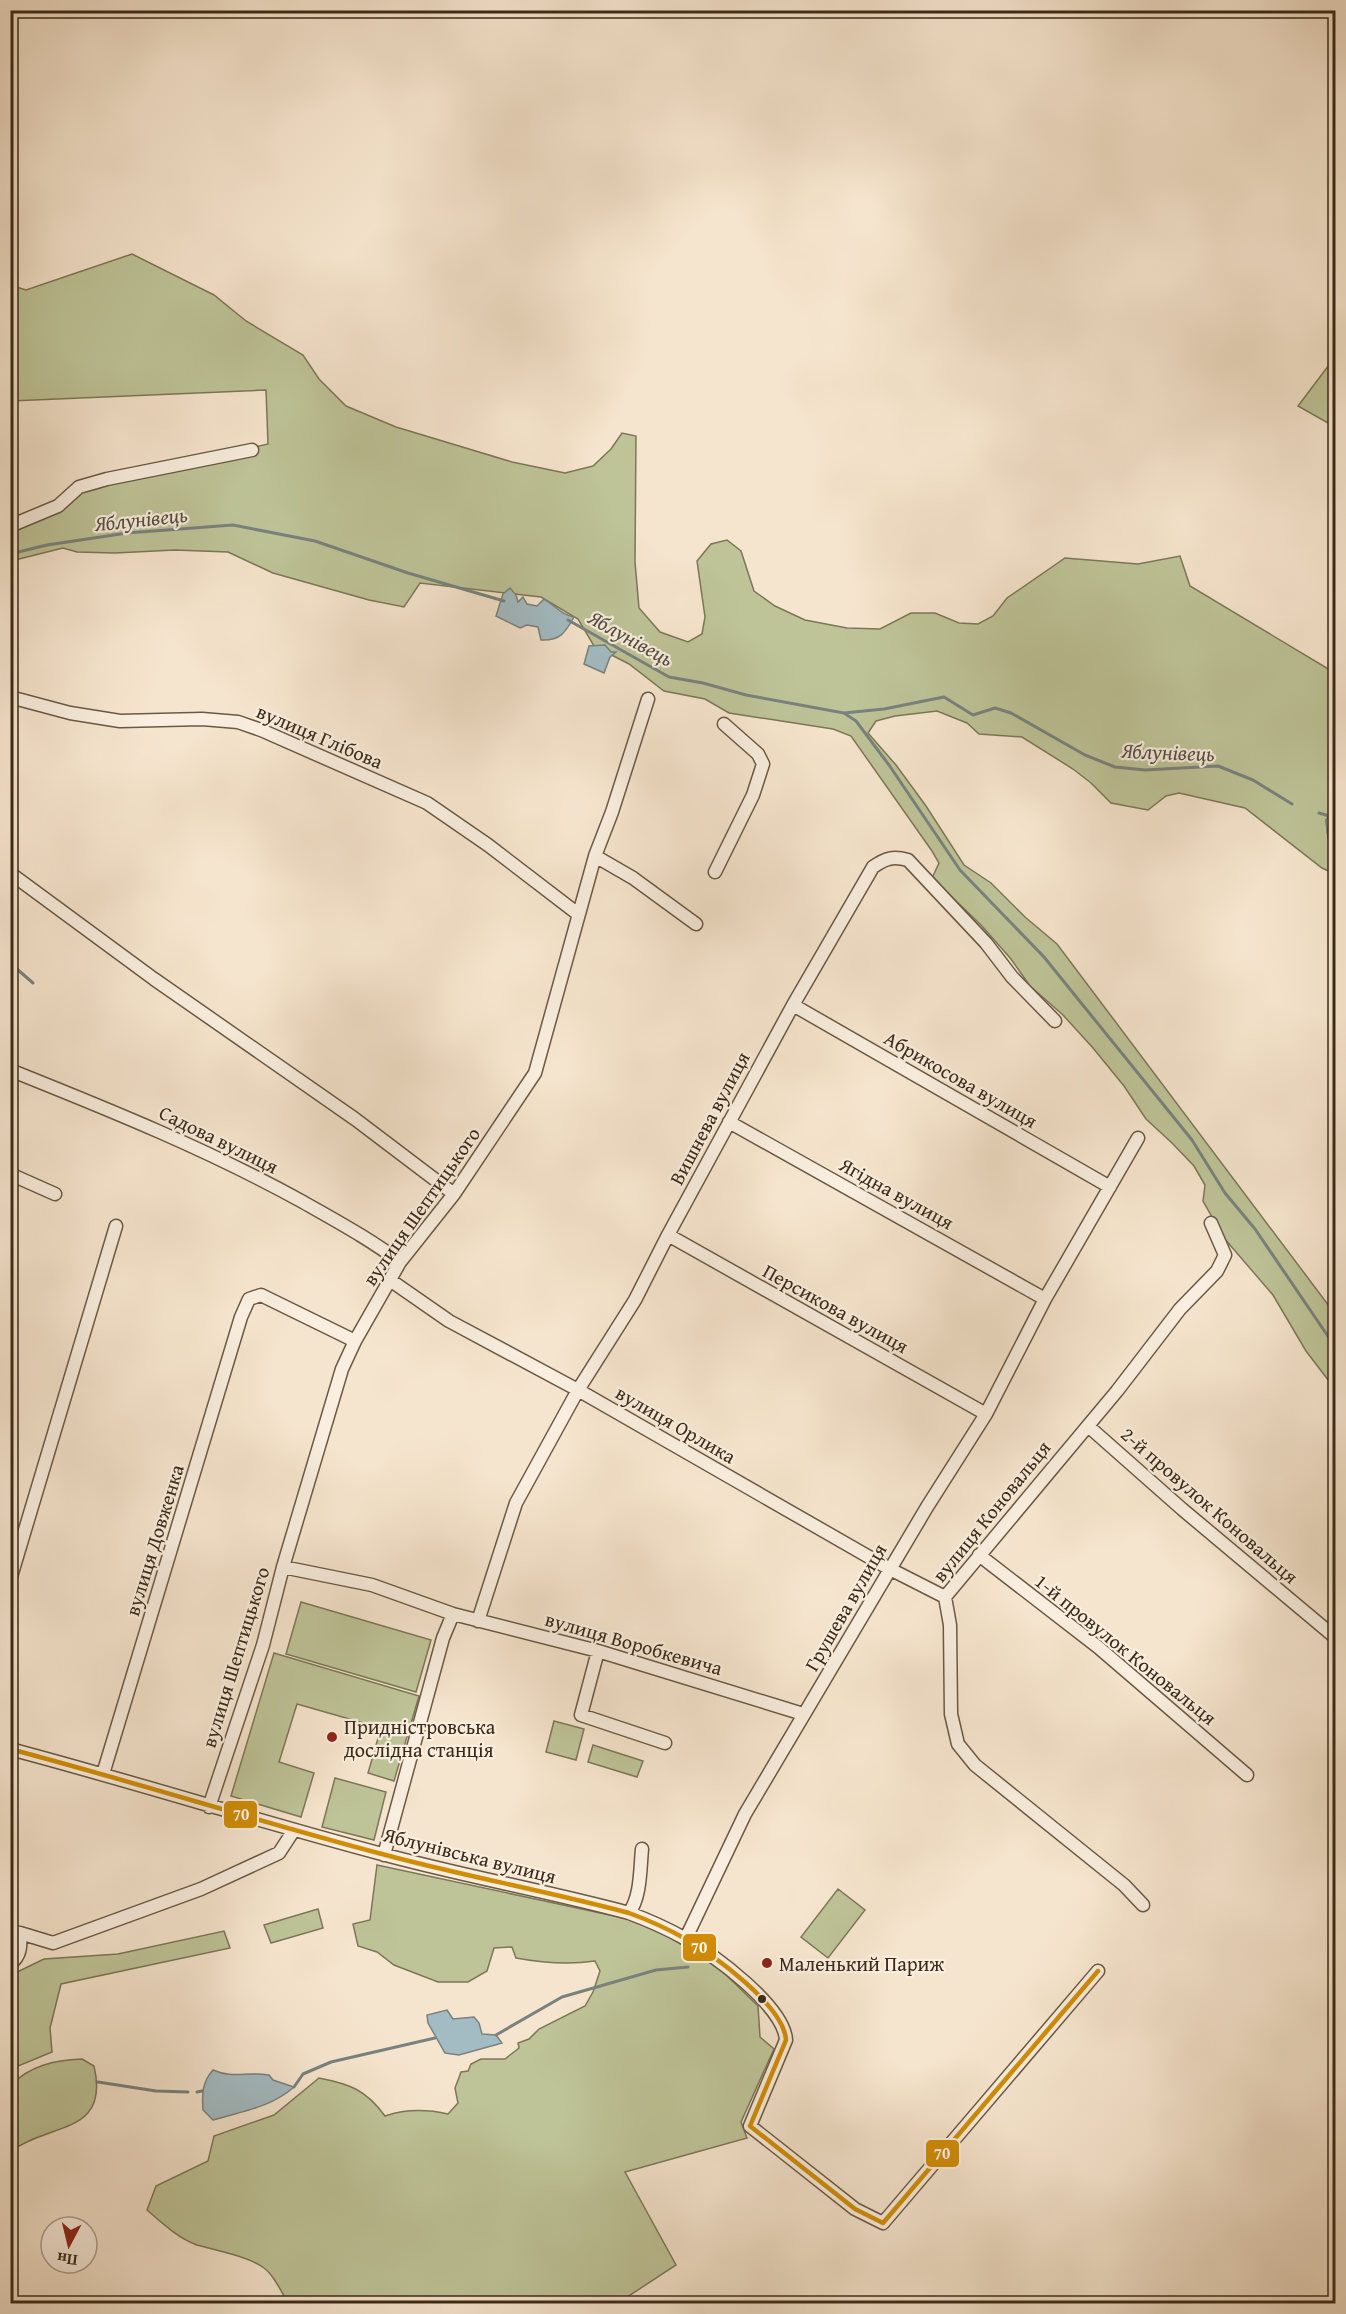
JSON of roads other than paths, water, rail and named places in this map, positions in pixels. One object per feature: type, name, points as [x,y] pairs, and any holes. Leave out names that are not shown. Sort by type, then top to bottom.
[{"type":"street","points":[[10,526],[58,506],[79,487],[107,479],[252,450]]},
{"type":"street","name":"вулиця Глібова","points":[[10,697],[70,713],[120,721],[202,719],[237,722],[261,730],[427,803],[489,845],[578,914]]},
{"type":"street","name":"вулиця Шептицького","points":[[209,1807],[262,1646],[342,1369],[355,1341],[400,1262],[454,1194],[535,1073],[595,856],[612,812],[648,699]]},
{"type":"street","points":[[715,872],[753,795],[763,764],[758,754],[724,724]]},
{"type":"street","points":[[595,856],[633,878],[696,924]]},
{"type":"street","name":"Вишнева вулиця","points":[[478,1621],[516,1503],[578,1390],[635,1300],[793,1005],[873,867],[884,859],[896,857],[908,860],[986,943],[1012,977],[1055,1021]]},
{"type":"street","points":[[10,873],[154,979],[355,1119],[454,1194]]},
{"type":"street","name":"Абрикосова вулиця","points":[[793,1005],[1110,1186]]},
{"type":"street","name":"Садова вулиця","points":[[10,1070],[126,1116],[262,1180],[374,1242],[400,1262]]},
{"type":"street","name":"Ягідна вулиця","points":[[729,1122],[1045,1299]]},
{"type":"street","name":"Грушева вулиця","points":[[686,1938],[745,1814],[890,1569],[986,1414],[1045,1299],[1138,1138]]},
{"type":"street","points":[[10,1174],[54,1194]]},
{"type":"street","name":"вулиця Коновальця","points":[[1143,1905],[1124,1885],[975,1764],[958,1743],[951,1714],[950,1625],[945,1597],[1088,1425],[1180,1309],[1217,1271],[1225,1255],[1211,1223]]},
{"type":"street","points":[[10,1580],[116,1226]]},
{"type":"street","name":"Персикова вулиця","points":[[668,1235],[986,1414]]},
{"type":"street","name":"вулиця Орлика","points":[[390,1280],[449,1321],[578,1390],[890,1569],[945,1597]]},
{"type":"street","name":"вулиця Довженка","points":[[103,1774],[241,1317],[249,1299],[261,1295],[355,1341]]},
{"type":"street","name":"2-й провулок Коновальця","points":[[1088,1425],[1182,1509],[1335,1638]]},
{"type":"street","name":"1-й провулок Коновальця","points":[[979,1555],[1098,1647],[1247,1775]]},
{"type":"street","name":"вулиця Воробкевича","points":[[283,1567],[372,1585],[453,1614],[598,1651],[803,1714]]},
{"type":"street","points":[[384,1855],[442,1638],[453,1614]]},
{"type":"street","points":[[598,1651],[581,1715],[665,1743]]},
{"type":"street","name":"Яблунівська вулиця","points":[[10,1749],[384,1855],[628,1913],[656,1923],[686,1938],[724,1965],[771,2006],[786,2030],[786,2040],[750,2126],[855,2209],[883,2223],[1098,1971]]},
{"type":"street","points":[[15,1932],[53,1943],[201,1889],[279,1853],[294,1830]]},
{"type":"street","points":[[628,1913],[633,1908],[637,1890],[642,1849]]},
{"type":"street","points":[[10,1964],[18,1959],[21,1945],[15,1932]]},
{"type":"water","points":[[510,588],[518,602],[523,597],[527,604],[537,606],[544,599],[562,612],[574,617],[561,635],[553,639],[541,640],[538,627],[527,625],[520,628],[496,616],[503,594]]},
{"type":"water","points":[[605,645],[611,652],[616,652],[610,657],[604,673],[584,664],[589,646]]},
{"type":"water","points":[[1335,809],[1335,844],[1328,838],[1326,820]]},
{"type":"water","points":[[447,2010],[453,2019],[474,2017],[479,2023],[482,2034],[496,2035],[502,2043],[459,2055],[445,2053],[428,2023],[427,2015]]},
{"type":"water","points":[[213,2070],[227,2074],[269,2075],[273,2080],[294,2087],[275,2100],[213,2120],[203,2110],[203,2099],[205,2084]]},
{"type":"waterway","name":"Яблунівець","points":[[10,554],[47,545],[127,533],[233,525],[315,541],[408,573],[504,601]]},
{"type":"waterway","name":"Яблунівець","points":[[568,620],[669,677],[703,683],[746,695],[844,713],[884,709],[944,697],[973,715],[995,708],[1011,713],[1085,755],[1115,767],[1145,770],[1218,766],[1253,780],[1292,804]]},
{"type":"waterway","points":[[844,713],[856,721],[889,765],[960,870],[1044,957],[1192,1140],[1225,1193],[1255,1229],[1336,1348]]},
{"type":"waterway","name":"Яблунівець","points":[[1319,813],[1336,818]]},
{"type":"waterway","points":[[10,963],[33,983]]},
{"type":"waterway","points":[[496,2035],[562,1997],[656,1970],[688,1967]]},
{"type":"waterway","points":[[294,2087],[303,2074],[331,2062],[435,2038]]},
{"type":"waterway","points":[[98,2082],[156,2091],[188,2092]]},
{"type":"waterway","points":[[197,2092],[202,2091]]},
{"type":"place","name":"Придністровська дослідна станція","points":[[332,1737]]},
{"type":"place","name":"Маленький Париж","points":[[767,1963]]}]
